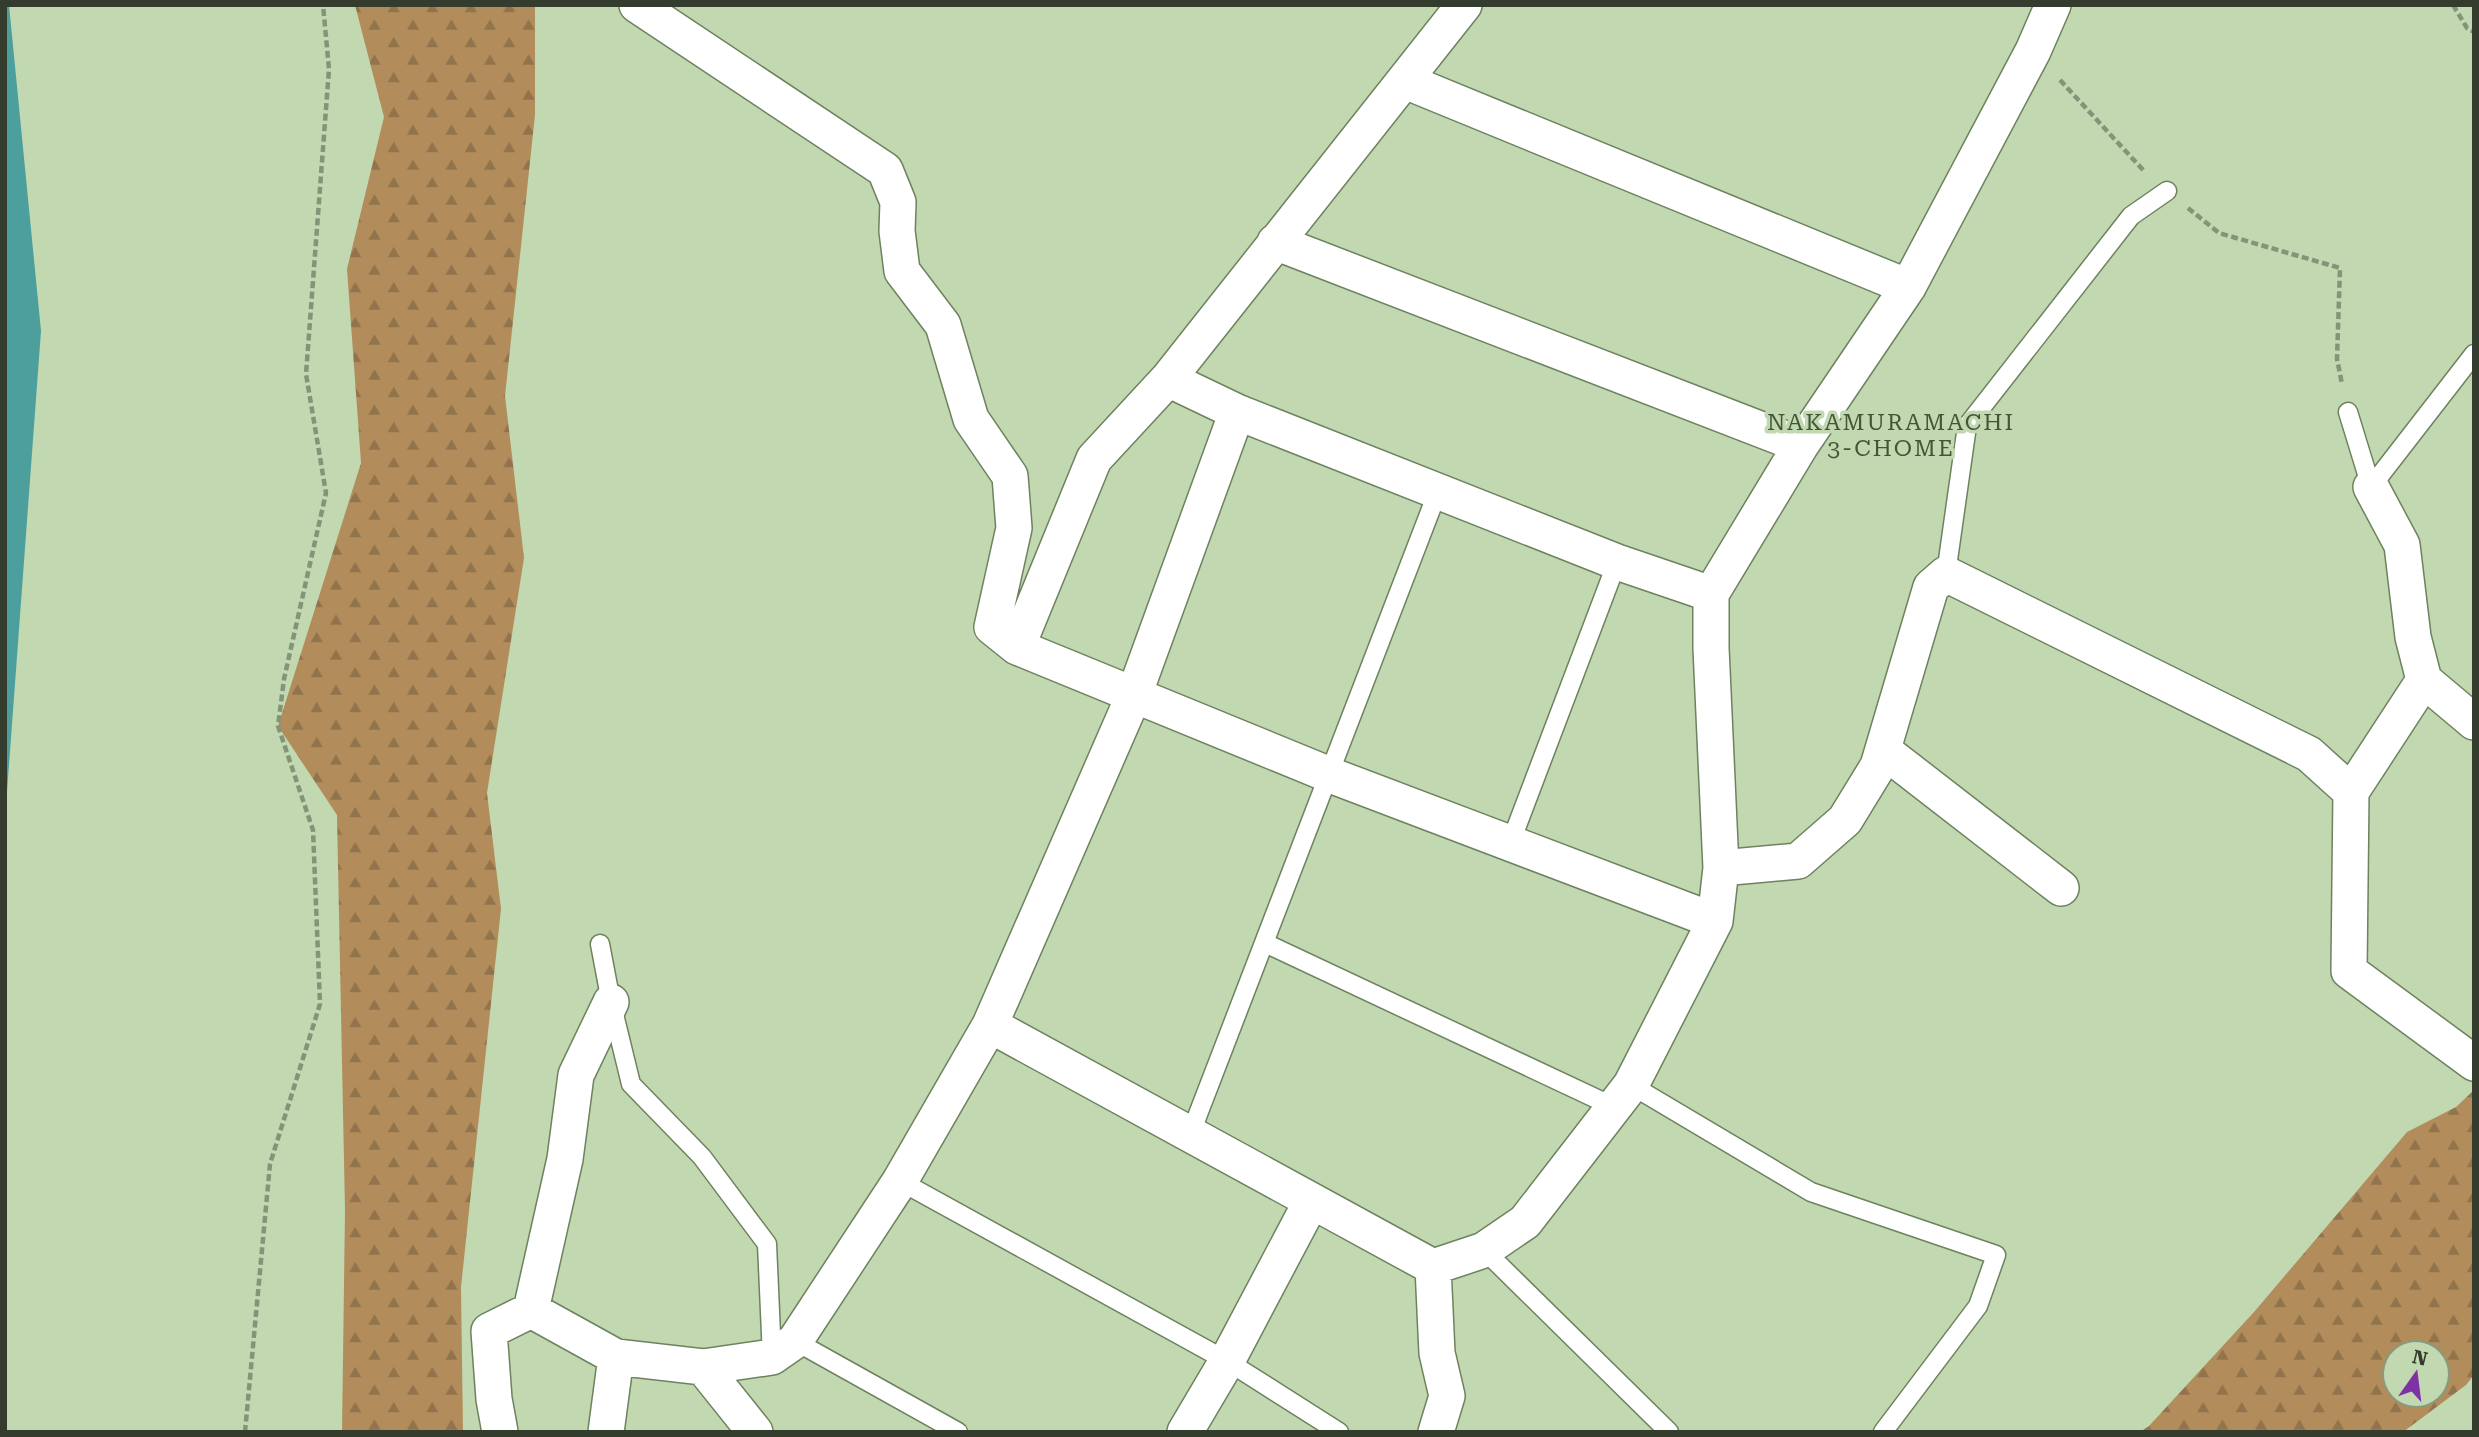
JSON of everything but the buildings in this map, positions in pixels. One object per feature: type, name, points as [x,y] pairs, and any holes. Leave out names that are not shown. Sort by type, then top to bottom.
[{"type":"street","points":[[637,5],[885,170],[898,202],[897,231],[902,271],[943,325],[971,419],[1010,476],[1014,528],[992,627],[1017,648],[1330,775],[1715,921]]},
{"type":"street","points":[[1017,648],[1094,459],[1168,379],[1464,5]]},
{"type":"street","points":[[990,1025],[1433,1267],[1484,1250],[1525,1222],[1623,1096],[1715,921],[1721,867],[1711,594],[1801,445],[1908,286],[2033,51],[2053,5]]},
{"type":"street","points":[[1405,81],[1908,286]]},
{"type":"street","points":[[1275,242],[1801,445]]},
{"type":"street","points":[[1168,379],[1237,412],[1618,562],[1711,594]]},
{"type":"street","points":[[531,1310],[616,1357],[703,1367],[784,1349],[900,1181],[990,1025],[1134,695],[1237,412]]},
{"type":"street","points":[[2371,487],[2402,545],[2413,637],[2424,680],[2474,722]]},
{"type":"street","points":[[1721,867],[1798,861],[1845,820],[1878,766],[1931,587],[1946,574],[2309,754],[2351,792]]},
{"type":"street","points":[[2424,680],[2351,792],[2349,971],[2474,1063]]},
{"type":"street","points":[[1882,750],[2061,888]]},
{"type":"street","points":[[531,1310],[565,1159],[576,1075],[611,1002]]},
{"type":"street","points":[[1185,1432],[1227,1361],[1311,1202]]},
{"type":"street","points":[[1433,1267],[1437,1353],[1447,1396],[1436,1432]]},
{"type":"street","points":[[500,1432],[494,1399],[489,1331],[531,1310]]},
{"type":"street","points":[[606,1432],[616,1357]]},
{"type":"street","points":[[703,1367],[755,1432]]},
{"type":"lane","points":[[1946,574],[1967,426],[2131,216],[2167,191]]},
{"type":"lane","points":[[2371,487],[2474,354]]},
{"type":"lane","points":[[2348,412],[2371,487]]},
{"type":"lane","points":[[1190,1135],[1438,491]]},
{"type":"lane","points":[[1510,844],[1618,562]]},
{"type":"lane","points":[[1265,943],[1623,1096],[1811,1192],[1996,1255],[1978,1306],[1883,1432]]},
{"type":"lane","points":[[600,944],[631,1084],[702,1157],[767,1244],[784,1349],[958,1432]]},
{"type":"lane","points":[[900,1181],[1227,1361],[1339,1432]]},
{"type":"lane","points":[[1484,1250],[1669,1432]]},
{"type":"path","points":[[245,1432],[270,1164],[320,1004],[313,830],[278,726],[284,679],[326,493],[306,374],[329,69],[323,5]]},
{"type":"path","points":[[2453,5],[2467,28],[2474,32]]},
{"type":"path","points":[[2033,51],[2153,180],[2219,233],[2340,268],[2337,359],[2348,412]]},
{"type":"green space","points":[[355,5],[535,5],[535,115],[505,396],[524,558],[487,793],[501,909],[461,1287],[463,1432],[342,1432],[345,1210],[337,815],[278,726],[361,463],[347,269],[384,117]]},
{"type":"green space","points":[[2474,1090],[2474,1375],[2466,1385],[2451,1396],[2451,1339],[2381,1339],[2381,1409],[2434,1409],[2403,1432],[2140,1432],[2149,1426],[2254,1312],[2407,1132],[2456,1107]]},
{"type":"water","points":[[5,5],[9,5],[41,331],[5,819]]},
{"type":"district","name":"NAKAMURAMACHI 3-CHOME","points":[[1891,435]]}]
